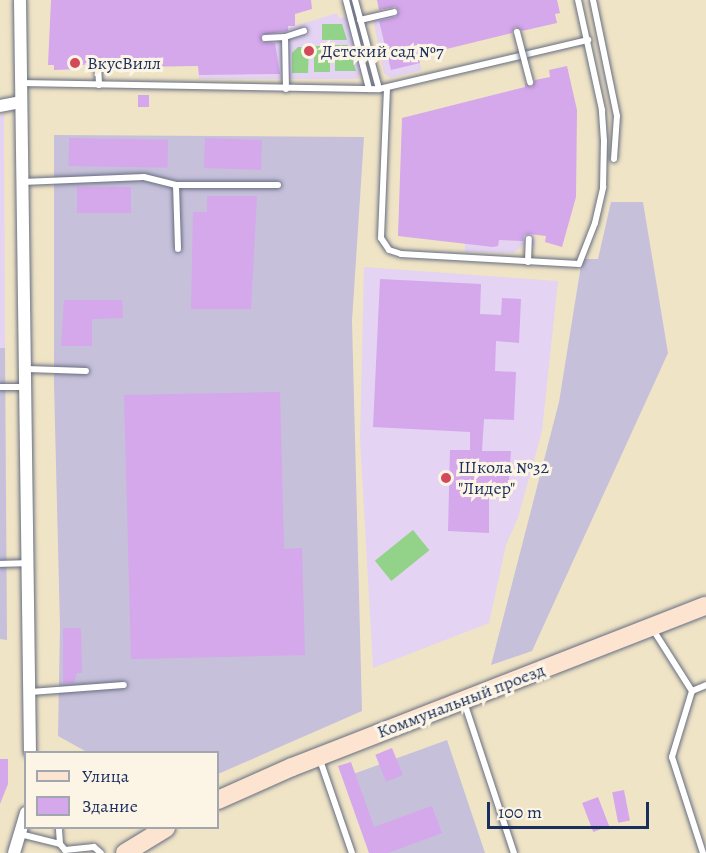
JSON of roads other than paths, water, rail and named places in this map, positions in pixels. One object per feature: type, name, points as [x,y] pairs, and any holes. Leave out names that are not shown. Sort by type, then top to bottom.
[{"type":"street","points":[[20,0],[27,369],[30,751]]},
{"type":"street","points":[[0,106],[21,102]]},
{"type":"street","name":"Коммунальный проезд","points":[[219,800],[319,756],[706,606]]},
{"type":"street","points":[[14,853],[24,820]]},
{"type":"street","points":[[125,853],[164,829]]},
{"type":"lane","points":[[346,0],[369,89]]},
{"type":"lane","points":[[355,0],[379,89]]},
{"type":"lane","points":[[387,87],[384,244],[400,254],[579,264],[595,224],[603,186],[604,141],[588,40],[578,0]]},
{"type":"lane","points":[[593,0],[617,116],[614,159]]},
{"type":"lane","points":[[360,20],[394,12]]},
{"type":"lane","points":[[265,38],[285,37],[304,31]]},
{"type":"lane","points":[[517,32],[530,82]]},
{"type":"lane","points":[[285,37],[286,89]]},
{"type":"lane","points":[[21,83],[379,89],[588,40]]},
{"type":"lane","points":[[98,65],[99,85]]},
{"type":"lane","points":[[22,182],[144,177],[176,185],[278,185]]},
{"type":"lane","points":[[176,185],[178,249]]},
{"type":"lane","points":[[528,262],[529,239]]},
{"type":"lane","points":[[27,369],[86,371]]},
{"type":"lane","points":[[0,387],[27,387]]},
{"type":"lane","points":[[0,564],[29,563]]},
{"type":"lane","points":[[651,628],[692,691],[672,757],[703,853]]},
{"type":"lane","points":[[30,692],[124,685]]},
{"type":"lane","points":[[692,691],[706,685]]},
{"type":"lane","points":[[464,701],[513,853]]},
{"type":"lane","points":[[319,756],[352,853]]},
{"type":"lane","points":[[59,829],[60,844]]},
{"type":"lane","points":[[20,834],[60,844],[65,850],[94,847],[101,853]]},
{"type":"place","name":"Детский сад №7","points":[[309,51]]},
{"type":"place","name":"ВкусВилл","points":[[75,63]]},
{"type":"place","name":"Школа №32 \"Лидер\"","points":[[446,478]]}]
